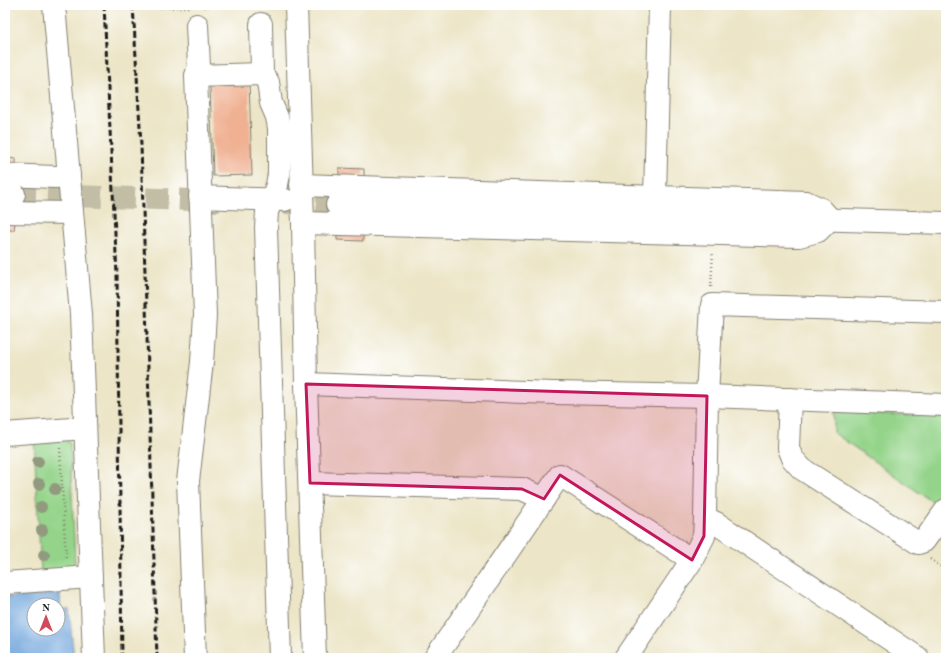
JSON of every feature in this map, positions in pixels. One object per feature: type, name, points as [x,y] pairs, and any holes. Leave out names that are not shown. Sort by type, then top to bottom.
[{"type":"street","points":[[54,5],[81,314],[94,658]]},
{"type":"street","points":[[296,5],[315,658]]},
{"type":"street","points":[[655,196],[660,5]]},
{"type":"street","points":[[195,658],[188,481],[202,362],[205,315],[196,76],[199,66],[197,13]]},
{"type":"street","points":[[261,15],[262,74],[268,82],[271,104],[277,116],[279,128],[279,174],[277,185],[267,212],[266,228],[280,658]]},
{"type":"street","points":[[196,76],[262,74]]},
{"type":"street","points":[[7,194],[55,177],[69,176]]},
{"type":"street","points":[[200,197],[271,199],[302,192],[655,196],[806,202],[821,209],[830,219]]},
{"type":"street","points":[[7,194],[72,213]]},
{"type":"street","points":[[337,204],[946,223]]},
{"type":"street","points":[[303,223],[799,236],[818,231],[830,219]]},
{"type":"street","points":[[626,658],[692,560],[704,536],[707,396],[712,305],[946,312]]},
{"type":"street","points":[[306,384],[946,405]]},
{"type":"street","points":[[790,399],[788,448],[792,458],[802,469],[918,543],[924,541],[946,510]]},
{"type":"street","points":[[5,434],[86,428]]},
{"type":"street","points":[[435,658],[560,475],[692,560]]},
{"type":"street","points":[[310,483],[522,489],[544,499]]},
{"type":"street","points":[[705,518],[716,523],[918,658]]},
{"type":"street","points":[[5,583],[91,577]]},
{"type":"path","points":[[148,8],[197,13],[261,15]]},
{"type":"path","points":[[712,305],[710,296],[714,246]]},
{"type":"path","points":[[58,430],[61,455],[66,559],[62,563]]},
{"type":"highlighted area","points":[[306,384],[707,396],[704,536],[692,560],[560,475],[544,499],[522,489],[310,483]]},
{"type":"green space","points":[[834,412],[946,416],[946,494],[938,506],[834,433]]},
{"type":"green space","points":[[64,436],[70,444],[75,565],[70,571],[41,573],[34,439]]},
{"type":"water","points":[[60,594],[60,597],[26,597],[26,637],[66,637],[66,609],[69,609],[74,658],[5,658],[5,597]]},
{"type":"building","points":[[249,80],[252,175],[213,176],[210,82]]},
{"type":"building","points":[[5,158],[16,159],[16,166],[5,166]]},
{"type":"building","points":[[339,168],[364,169],[364,176],[339,176]]},
{"type":"building","points":[[5,223],[15,223],[14,230],[5,230]]},
{"type":"building","points":[[337,233],[363,234],[363,241],[337,240]]},
{"type":"tunnel","points":[[14,194],[220,201]]},
{"type":"tunnel","points":[[283,203],[337,205]]},
{"type":"railway","points":[[104,5],[117,275],[122,658]]},
{"type":"railway","points":[[133,5],[141,145],[157,658]]}]
